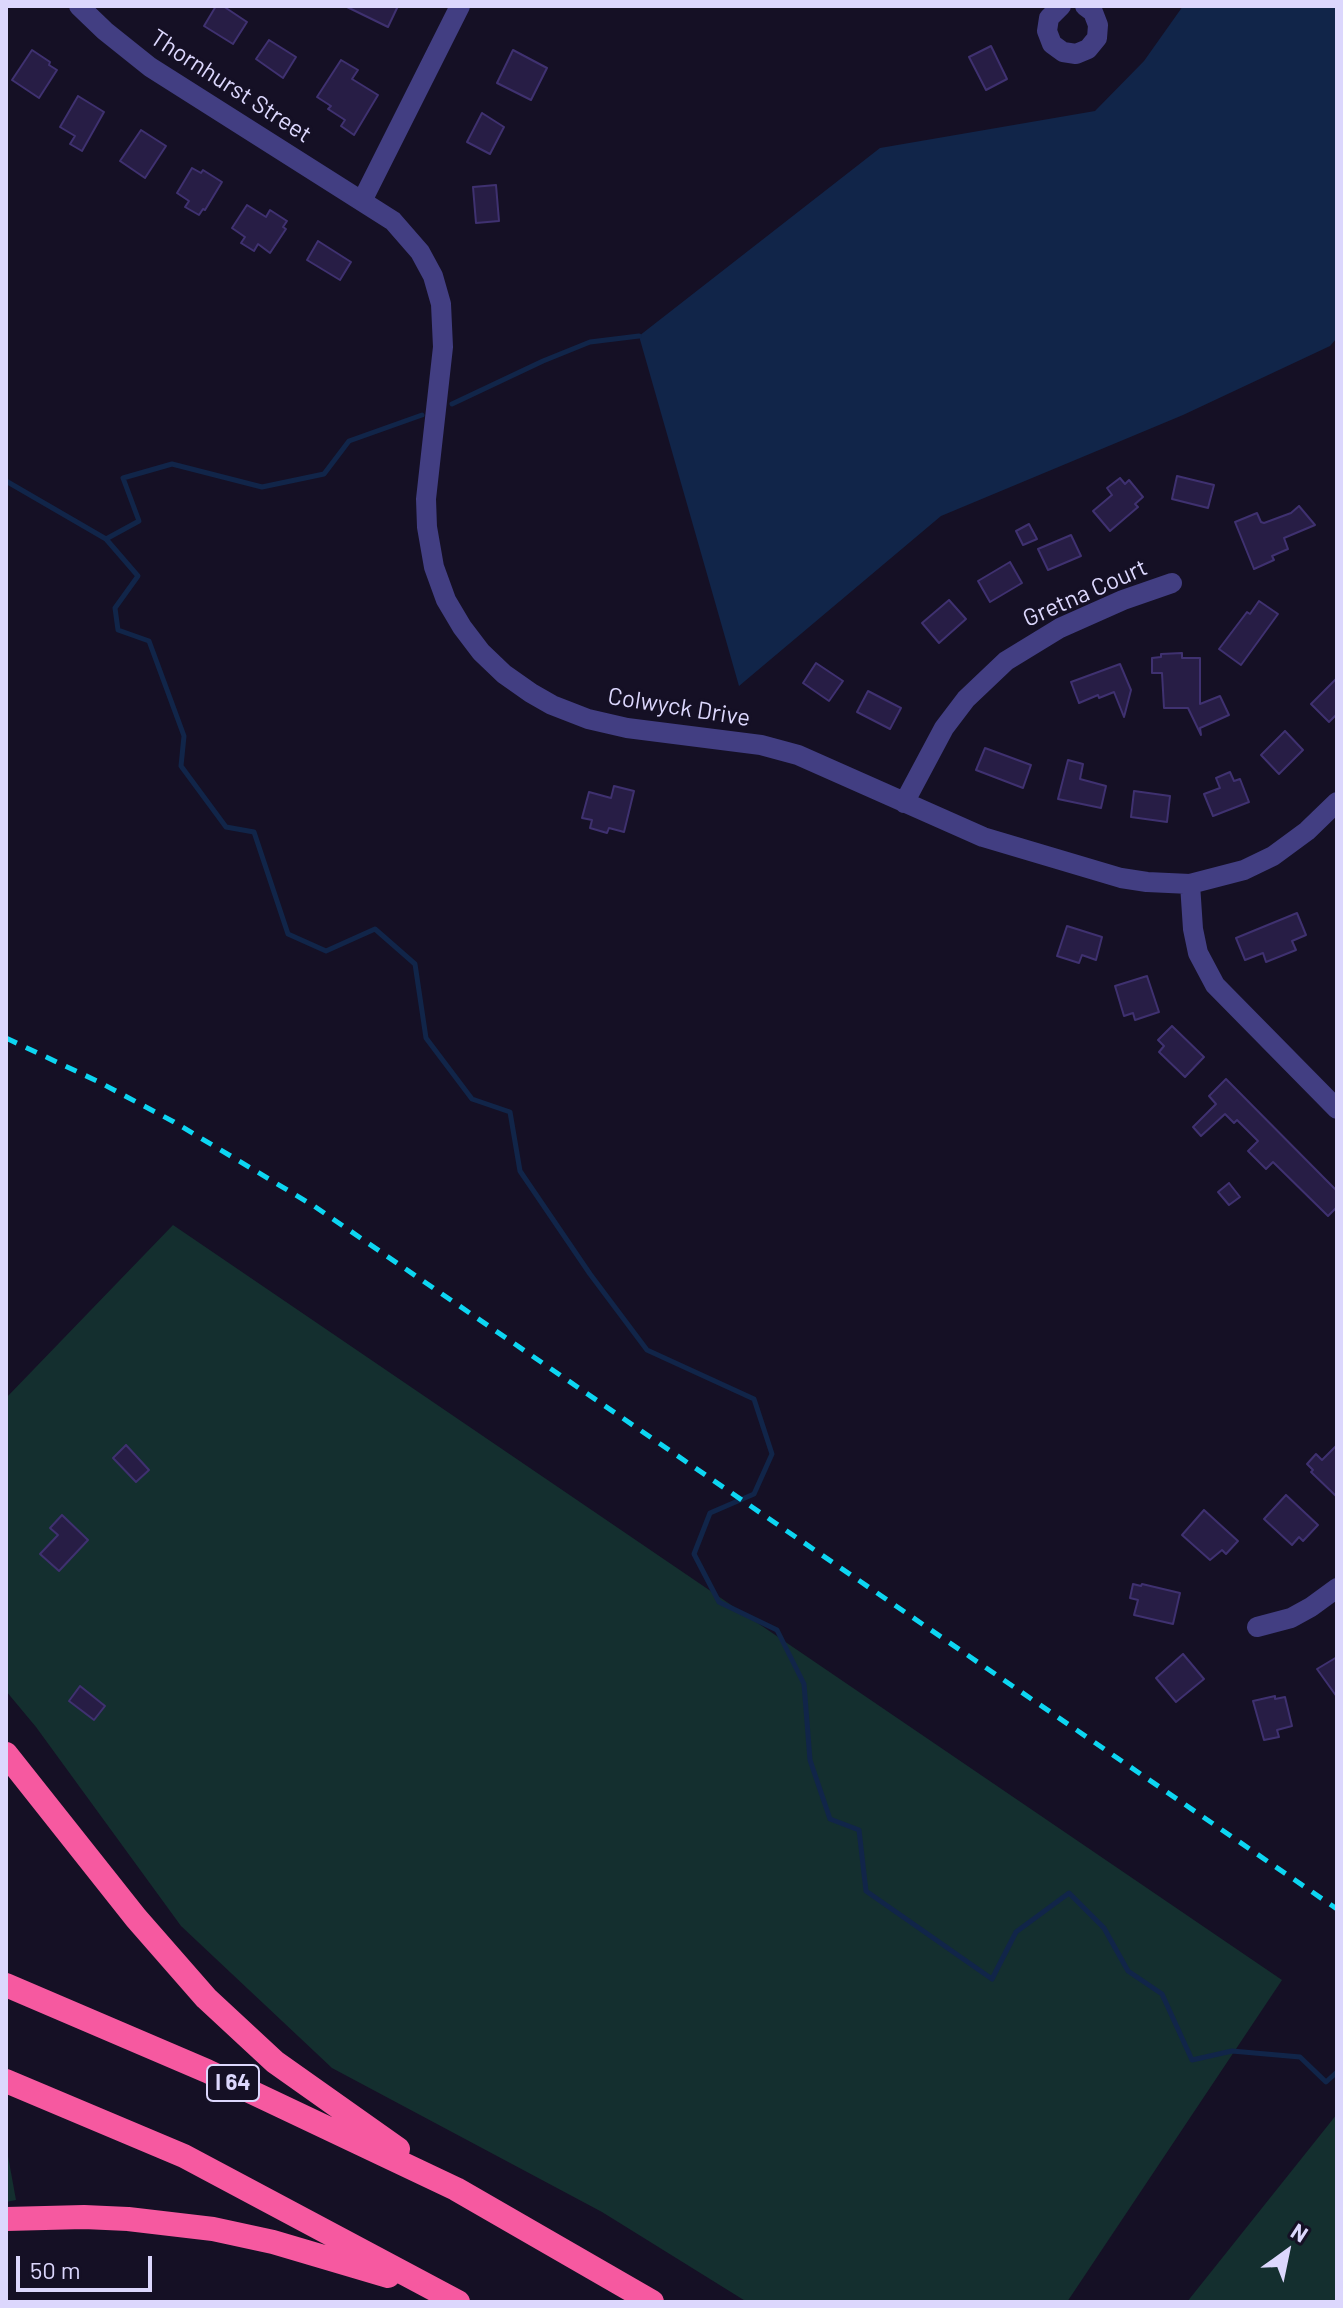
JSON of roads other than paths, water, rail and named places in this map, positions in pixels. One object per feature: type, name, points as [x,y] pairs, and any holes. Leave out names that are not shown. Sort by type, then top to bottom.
[{"type":"highway","points":[[6,1754],[145,1929],[206,1998],[275,2062],[456,2189]]},
{"type":"highway","name":"I 64","points":[[6,1985],[207,2071],[456,2189],[652,2302]]},
{"type":"highway","points":[[6,2081],[184,2156],[447,2296]]},
{"type":"highway","points":[[6,2219],[128,2219],[213,2229],[273,2242],[447,2296]]},
{"type":"street","name":"Thornhurst Street","points":[[79,6],[150,67],[362,201]]},
{"type":"street","points":[[362,201],[460,6]]},
{"type":"street","points":[[1061,6],[1049,18],[1047,31],[1052,44],[1063,52],[1076,54],[1088,49],[1097,38],[1098,25],[1093,12],[1085,6]]},
{"type":"street","name":"Colwyck Drive","points":[[362,201],[393,221],[420,252],[433,276],[441,304],[443,347],[426,499],[434,567],[446,600],[481,652],[504,674],[531,693],[588,719],[641,730],[761,745],[798,755],[983,837],[1121,878],[1190,884],[1244,870],[1273,856],[1307,831],[1337,802]]},
{"type":"street","name":"Gretna Court","points":[[904,803],[944,728],[966,699],[1006,661],[1060,628],[1123,600],[1172,583]]},
{"type":"street","points":[[1190,884],[1198,953],[1215,985],[1337,1109]]},
{"type":"street","points":[[1257,1627],[1291,1618],[1337,1588]]},
{"type":"water","points":[[1183,6],[1337,6],[1337,338],[1330,346],[1183,415],[941,516],[739,686],[639,336],[880,148],[1095,111],[1144,61]]},
{"type":"waterway","points":[[452,404],[590,342],[639,336]]},
{"type":"waterway","points":[[6,481],[106,539],[139,521],[123,478],[172,464],[262,487],[324,474],[349,441],[422,415]]},
{"type":"waterway","points":[[106,539],[138,576],[115,608],[118,630],[149,641],[184,736],[181,766],[226,827],[254,832],[288,934],[326,951],[375,929],[415,964],[426,1038],[472,1099],[510,1112],[520,1171],[590,1274],[647,1350],[754,1399],[772,1454],[754,1494],[710,1513],[694,1554],[719,1602],[777,1630],[804,1684],[810,1760],[830,1819],[859,1830],[866,1891],[992,1979],[1016,1932],[1069,1893],[1104,1928],[1128,1971],[1162,1994],[1192,2060],[1232,2051],[1300,2057],[1326,2082],[1337,2072]]},
{"type":"railway","points":[[6,1038],[174,1122],[314,1206],[1337,1909]]}]
